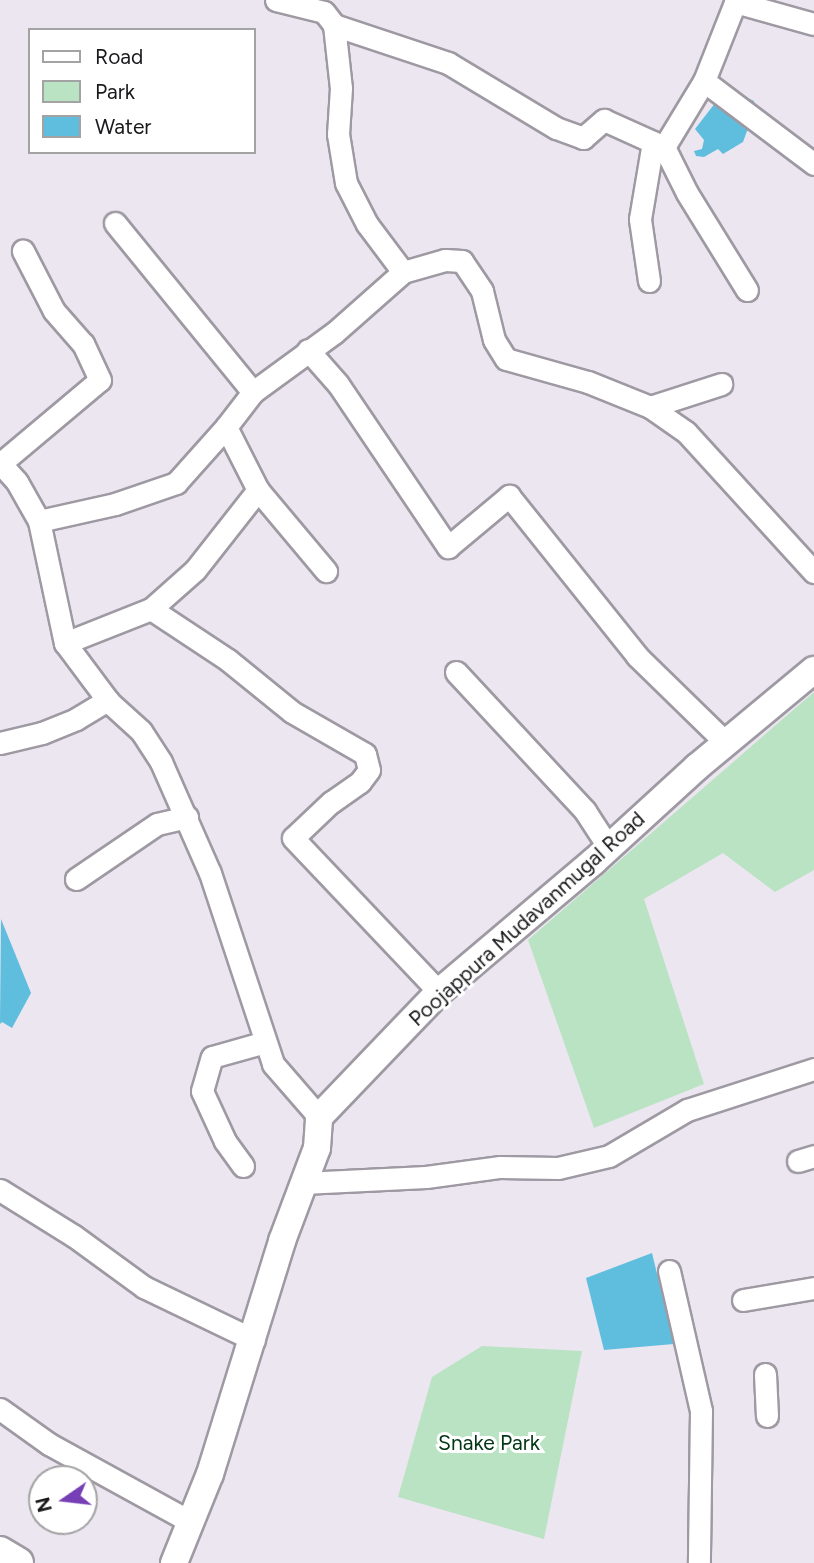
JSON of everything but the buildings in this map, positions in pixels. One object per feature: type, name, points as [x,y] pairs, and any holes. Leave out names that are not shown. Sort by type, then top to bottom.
[{"type":"street","points":[[279,1],[324,12],[334,25],[341,88],[338,134],[345,183],[367,224],[402,272]]},
{"type":"street","points":[[649,281],[640,219],[659,145],[704,81],[735,1],[814,24]]},
{"type":"street","points":[[334,25],[448,63],[556,128],[583,138],[604,120],[659,145],[747,290]]},
{"type":"street","points":[[704,81],[814,164]]},
{"type":"street","points":[[115,223],[253,392]]},
{"type":"street","points":[[23,251],[54,311],[83,344],[100,380],[0,463],[17,482],[38,521],[65,643],[107,700],[141,731],[161,762],[210,873],[273,1064],[319,1117],[317,1148],[282,1241],[254,1340],[191,1522],[174,1563]]},
{"type":"street","points":[[38,521],[115,504],[176,483],[253,392],[334,333],[402,272],[445,260],[463,261],[482,291],[494,340],[506,359],[588,382],[650,407],[686,432],[814,572]]},
{"type":"street","points":[[308,350],[338,384],[448,547],[509,496],[637,656],[726,743]]},
{"type":"street","points":[[650,407],[721,384]]},
{"type":"street","points":[[226,427],[258,490],[326,571]]},
{"type":"street","points":[[65,643],[151,609],[195,570],[258,490]]},
{"type":"street","points":[[151,609],[228,660],[292,712],[365,754],[369,770],[360,782],[331,802],[293,838],[439,992]]},
{"type":"street","name":"Poojappura Mudavanmugal Road","points":[[319,1117],[439,992],[814,670]]},
{"type":"street","points":[[456,672],[585,811],[609,848]]},
{"type":"street","points":[[0,743],[42,733],[76,719],[107,700]]},
{"type":"street","points":[[76,879],[157,824],[187,817]]},
{"type":"street","points":[[243,1166],[225,1141],[202,1091],[212,1057],[265,1042]]},
{"type":"street","points":[[303,1182],[426,1177],[500,1167],[558,1168],[609,1156],[687,1110],[814,1069]]},
{"type":"street","points":[[0,1190],[74,1236],[144,1287],[254,1340]]},
{"type":"street","points":[[669,1271],[701,1412],[699,1563]]},
{"type":"street","points":[[743,1300],[814,1288]]},
{"type":"street","points":[[765,1374],[767,1416]]},
{"type":"street","points":[[0,1409],[49,1444],[191,1522]]},
{"type":"green space","points":[[814,692],[814,870],[775,892],[723,853],[644,899],[704,1084],[594,1128],[528,940]]},
{"type":"green space","name":"Snake Park","points":[[482,1346],[582,1351],[544,1539],[398,1497],[432,1377]]},
{"type":"water","points":[[732,91],[754,101],[755,128],[747,131],[743,142],[723,154],[718,149],[704,157],[696,156],[694,151],[702,149],[704,140],[695,129],[719,98]]},
{"type":"water","points":[[1,919],[31,993],[12,1028],[2,1022],[0,1024]]},
{"type":"water","points":[[652,1253],[674,1344],[604,1350],[586,1278]]}]
